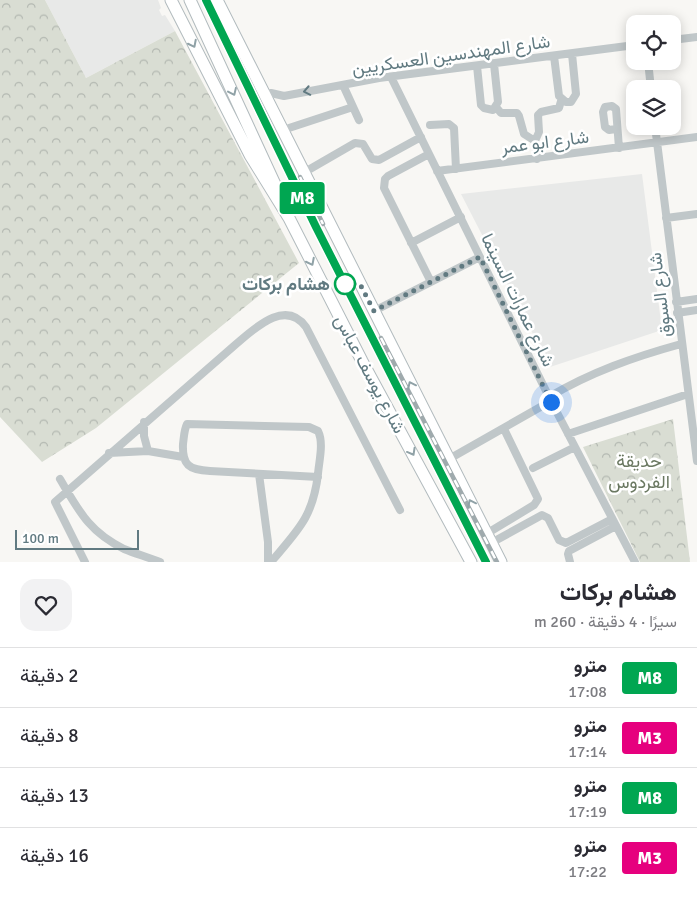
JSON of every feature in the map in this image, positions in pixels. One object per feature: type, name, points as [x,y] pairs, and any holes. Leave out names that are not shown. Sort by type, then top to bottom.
[{"type":"main road","name":"شارع يوسف عباس","points":[[172,0],[250,155],[289,218],[359,355],[471,562]]},
{"type":"main road","points":[[190,0],[271,172],[289,218]]},
{"type":"main road","points":[[217,0],[325,217]]},
{"type":"main road","name":"شارع يوسف عباس","points":[[226,0],[310,168],[322,195],[325,217],[501,562]]},
{"type":"street","points":[[681,39],[697,37]]},
{"type":"street","name":"شارع المهندسين العسكريين","points":[[271,93],[284,96],[391,77],[626,47]]},
{"type":"street","points":[[554,56],[559,96],[562,100],[571,102],[576,94],[572,54]]},
{"type":"street","points":[[494,64],[496,107],[502,113],[517,113],[520,116],[524,134],[535,141]]},
{"type":"street","points":[[477,66],[481,105],[488,110],[496,107]]},
{"type":"street","name":"شارع عمارات السينما","points":[[391,77],[550,400],[635,562]]},
{"type":"street","points":[[342,85],[359,120]]},
{"type":"street","points":[[537,158],[535,141],[539,132],[538,115],[541,112],[559,108],[562,100]]},
{"type":"street","points":[[289,128],[353,107]]},
{"type":"street","points":[[430,125],[449,124],[454,128],[456,168]]},
{"type":"street","points":[[616,129],[619,148]]},
{"type":"street","name":"شارع السوق","points":[[656,135],[697,461]]},
{"type":"street","points":[[310,168],[355,143],[363,144],[372,158],[379,160],[421,137]]},
{"type":"street","name":"شارع ابو عمر","points":[[437,171],[657,144],[697,137]]},
{"type":"street","points":[[429,154],[388,176],[384,183],[384,188],[431,282]]},
{"type":"street","points":[[666,218],[697,214]]},
{"type":"street","points":[[411,243],[460,217]]},
{"type":"street","points":[[374,311],[480,257]]},
{"type":"street","points":[[676,302],[697,299]]},
{"type":"street","points":[[677,313],[697,310]]},
{"type":"street","points":[[85,562],[55,502],[144,422],[253,330],[280,315],[295,316],[310,334],[400,510]]},
{"type":"street","points":[[449,460],[504,429],[576,381],[605,368],[681,344]]},
{"type":"street","points":[[568,434],[688,397],[697,397]]},
{"type":"street","points":[[144,422],[144,436],[148,451]]},
{"type":"street","points":[[270,562],[309,515],[318,477],[320,434],[315,429],[309,427],[187,424],[182,457],[187,465],[200,471],[318,477]]},
{"type":"street","points":[[488,538],[534,505],[538,499],[504,429]]},
{"type":"street","points":[[533,468],[575,447]]},
{"type":"street","points":[[109,453],[148,451],[182,457]]},
{"type":"street","points":[[259,474],[270,562]]},
{"type":"street","points":[[60,479],[81,515],[96,532],[125,549],[160,562]]},
{"type":"street","points":[[488,538],[542,515],[548,518],[559,540],[566,543],[614,523]]},
{"type":"street","points":[[570,562],[569,551],[614,523]]},
{"type":"shaded area","points":[[45,0],[158,0],[162,16],[165,15],[175,31],[86,78]]},
{"type":"shaded area","points":[[642,174],[662,330],[550,367],[461,194]]},
{"type":"green space","points":[[0,0],[45,0],[86,78],[175,31],[299,263],[96,428],[42,462],[0,417]]},
{"type":"green space","name":"حديقة الفردوس","points":[[673,419],[690,562],[640,562],[583,447]]},
{"type":"railway","points":[[206,0],[316,227]]},
{"type":"railway","points":[[300,177],[323,224]]},
{"type":"railway","points":[[381,338],[497,562]]},
{"type":"railway","points":[[395,381],[486,562]]},
{"type":"metro line","name":"M8","points":[[206,0],[316,227],[486,562]]},
{"type":"place","name":"هشام بركات","points":[[345,284]]},
{"type":"route","points":[[345,284],[360,284],[374,311],[480,257],[551,402]]}]
